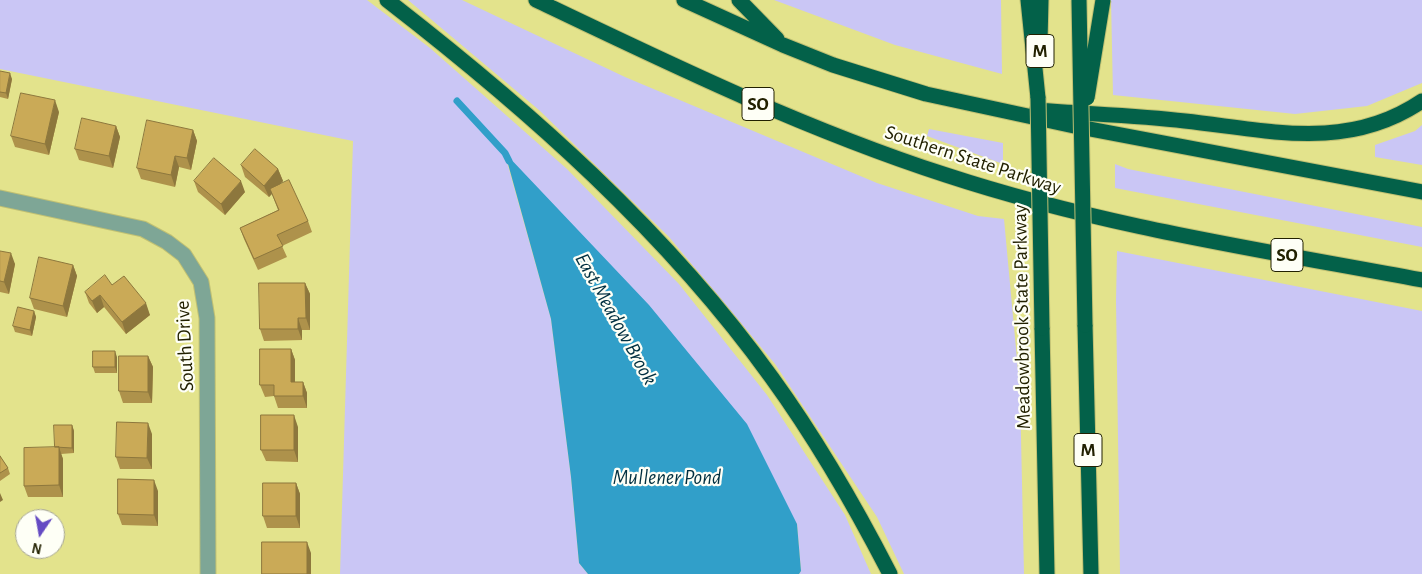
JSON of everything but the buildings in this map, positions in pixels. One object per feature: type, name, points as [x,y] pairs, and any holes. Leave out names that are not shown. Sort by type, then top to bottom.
[{"type":"highway","points":[[387,0],[483,78],[575,160],[658,241],[700,287],[772,378],[802,420],[836,476],[890,574]]},
{"type":"highway","name":"Southern State Parkway","points":[[536,0],[787,116],[946,175],[1030,201],[1110,221],[1422,280]]},
{"type":"highway","points":[[684,0],[783,45],[833,65],[882,81],[975,105],[1160,143],[1422,192]]},
{"type":"highway","points":[[739,0],[783,45]]},
{"type":"highway","name":"M","points":[[1079,0],[1091,574]]},
{"type":"highway","points":[[1081,139],[1103,0]]},
{"type":"highway","name":"Meadowbrook State Parkway","points":[[1037,1],[1047,574]]},
{"type":"highway","points":[[975,105],[1185,121],[1251,130],[1328,133],[1352,131],[1373,126],[1392,119],[1422,101]]},
{"type":"street","name":"South Drive","points":[[0,198],[143,229],[168,242],[184,255],[200,282],[207,318],[208,574]]},
{"type":"shaded area","points":[[0,0],[367,0],[430,48],[567,169],[679,284],[767,395],[845,515],[871,574],[799,574],[801,571],[797,524],[505,155],[551,319],[571,477],[579,563],[588,574],[340,574],[353,141],[0,69]]},
{"type":"shaded area","points":[[408,0],[462,0],[625,77],[877,183],[978,216],[1004,219],[1020,392],[1024,574],[904,574],[877,517],[775,364],[669,237],[539,110]]},
{"type":"shaded area","points":[[774,0],[1001,0],[1002,74],[895,45]]},
{"type":"shaded area","points":[[1111,0],[1422,0],[1422,83],[1367,106],[1295,114],[1113,95]]},
{"type":"shaded area","points":[[1422,125],[1422,165],[1375,157],[1375,145],[1415,131]]},
{"type":"shaded area","points":[[929,129],[1003,143],[1003,164],[927,136]]},
{"type":"shaded area","points":[[1115,164],[1128,169],[1422,227],[1422,247],[1115,188]]},
{"type":"shaded area","points":[[1117,251],[1422,311],[1422,574],[1120,574]]},
{"type":"water","name":"Mullener Pond","points":[[505,153],[649,305],[747,424],[797,524],[801,571],[799,574],[588,574],[579,563],[571,477],[551,319]]},
{"type":"waterway","name":"East Meadow Brook","points":[[457,101],[505,153],[509,161]]}]
